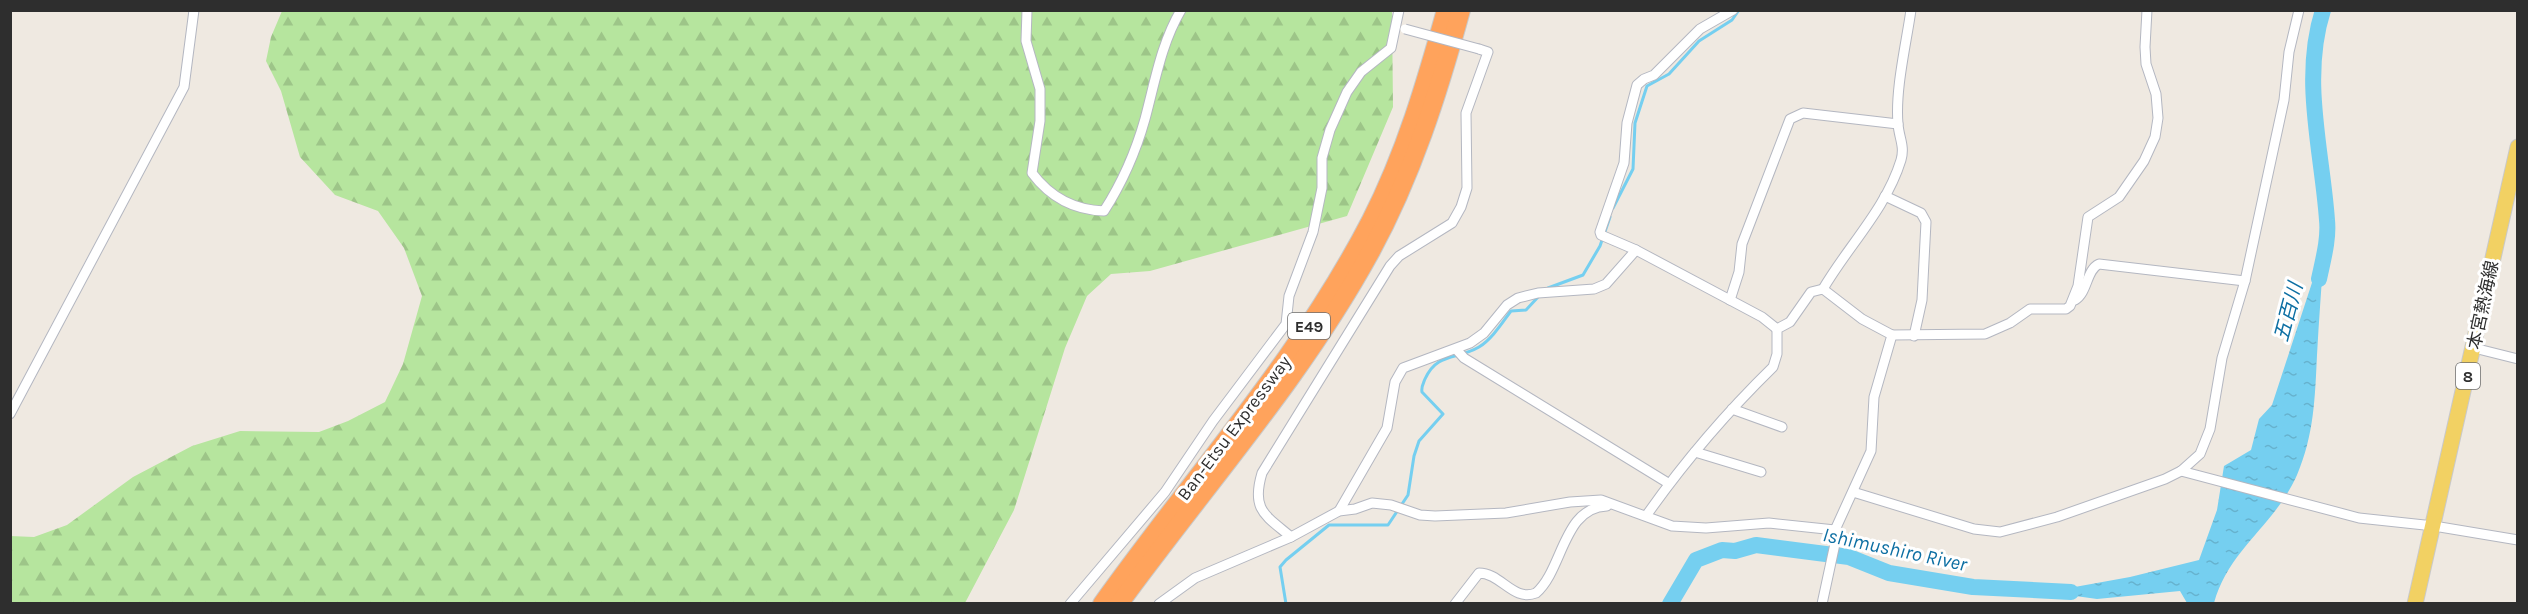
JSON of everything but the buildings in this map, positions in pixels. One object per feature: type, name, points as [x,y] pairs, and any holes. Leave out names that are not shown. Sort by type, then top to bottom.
[{"type":"highway","name":"Ban-Etsu Expressway","points":[[1102,603],[1281,367],[1327,298],[1371,219],[1390,177],[1420,99],[1446,10]]},
{"type":"highway","name":"Ban-Etsu Expressway","points":[[1119,603],[1296,371],[1370,253],[1404,182],[1435,102],[1461,10]]},
{"type":"main road","name":"本宮熱海線","points":[[2415,603],[2474,348],[2517,147]]},
{"type":"street","points":[[10,414],[184,87],[194,10]]},
{"type":"street","points":[[1028,10],[1026,41],[1040,89],[1040,122],[1032,173],[1054,195],[1068,204],[1085,210],[1104,211],[1119,188],[1138,138],[1164,46],[1181,10]]},
{"type":"street","points":[[1070,603],[1165,492],[1213,420],[1286,324],[1289,296],[1313,232],[1322,188],[1322,158],[1330,130],[1347,92],[1361,72],[1391,48],[1401,28],[1399,10]]},
{"type":"street","points":[[1733,10],[1700,29],[1654,75],[1637,85],[1628,123],[1624,163],[1600,232],[1601,235],[1636,250],[1762,317],[1777,329]]},
{"type":"street","points":[[1777,329],[1790,322],[1811,292],[1823,289],[1885,196],[1903,154],[1898,124],[1911,10]]},
{"type":"street","points":[[2073,301],[2079,286],[2086,225],[2090,214],[2119,196],[2144,161],[2155,137],[2158,118],[2156,94],[2146,63],[2147,10]]},
{"type":"street","points":[[1853,492],[1974,529],[2000,532],[2057,517],[2181,471],[2205,448],[2222,358],[2245,281],[2284,100],[2289,52],[2299,10]]},
{"type":"street","points":[[1291,537],[1263,513],[1259,506],[1257,489],[1262,473],[1390,266],[1399,256],[1452,223],[1461,207],[1467,188],[1466,113],[1488,52],[1401,28]]},
{"type":"street","points":[[1730,300],[1739,272],[1742,244],[1790,119],[1797,114],[1807,113],[1898,124]]},
{"type":"street","points":[[1885,196],[1921,213],[1926,222],[1922,300],[1914,336]]},
{"type":"street","points":[[1339,511],[1387,428],[1391,399],[1400,372],[1414,362],[1456,349],[1484,333],[1507,305],[1518,298],[1538,293],[1594,289],[1606,284],[1636,250]]},
{"type":"street","points":[[1823,289],[1862,319],[1892,335],[1914,336],[1985,334],[1996,331],[2030,309],[2064,309],[2083,294],[2092,270],[2099,264],[2245,281]]},
{"type":"street","points":[[1646,516],[1668,483],[1775,363],[1777,329]]},
{"type":"street","points":[[1822,603],[1835,535],[1871,451],[1875,398],[1892,335]]},
{"type":"street","points":[[2474,348],[2517,359]]},
{"type":"street","points":[[1456,349],[1464,358],[1668,483]]},
{"type":"street","points":[[1732,409],[1782,427]]},
{"type":"street","points":[[1695,452],[1761,472]]},
{"type":"street","points":[[2181,471],[2301,505],[2359,518],[2434,526],[2517,540]]},
{"type":"street","points":[[1159,603],[1195,578],[1291,537],[1339,511],[1355,509],[1372,503],[1391,505],[1420,515],[1436,516],[1506,513],[1601,500],[1672,525],[1706,528],[1769,523],[1835,535]]},
{"type":"street","points":[[1455,603],[1479,573],[1489,574],[1518,593],[1527,595],[1536,593],[1581,517],[1594,507],[1615,504]]},
{"type":"green space","points":[[282,11],[1392,11],[1393,107],[1347,216],[1150,271],[1111,274],[1087,296],[1065,348],[1014,510],[965,603],[11,603],[10,536],[34,537],[67,525],[133,477],[192,446],[240,431],[319,432],[348,421],[385,402],[403,364],[422,296],[404,248],[378,211],[335,195],[300,157],[281,91],[266,61],[271,37]]},
{"type":"water","points":[[2324,246],[2314,401],[2303,460],[2288,493],[2230,567],[2214,603],[2187,603],[2180,591],[2097,599],[2047,592],[2130,577],[2199,560],[2217,510],[2224,466],[2251,450],[2259,419],[2272,405]]},
{"type":"waterway","points":[[1613,208],[1633,169],[1635,123],[1647,86],[1669,74],[1699,41],[1732,20],[1739,10]]},
{"type":"waterway","name":"五百川","points":[[2319,279],[2327,227],[2313,88],[2317,36],[2323,10]]},
{"type":"waterway","points":[[1548,288],[1583,275],[1600,246],[1610,217]]},
{"type":"waterway","points":[[1286,604],[1280,567],[1286,560],[1329,525],[1388,525],[1408,495],[1414,456],[1419,441],[1443,414],[1422,392],[1430,370],[1442,360],[1471,351],[1484,344],[1511,311],[1526,310],[1539,296]]},
{"type":"waterway","name":"Ishimushiro River","points":[[1670,604],[1696,560],[1722,550],[1735,551],[1756,545],[1849,557],[1889,573],[1973,587],[2071,592]]}]
